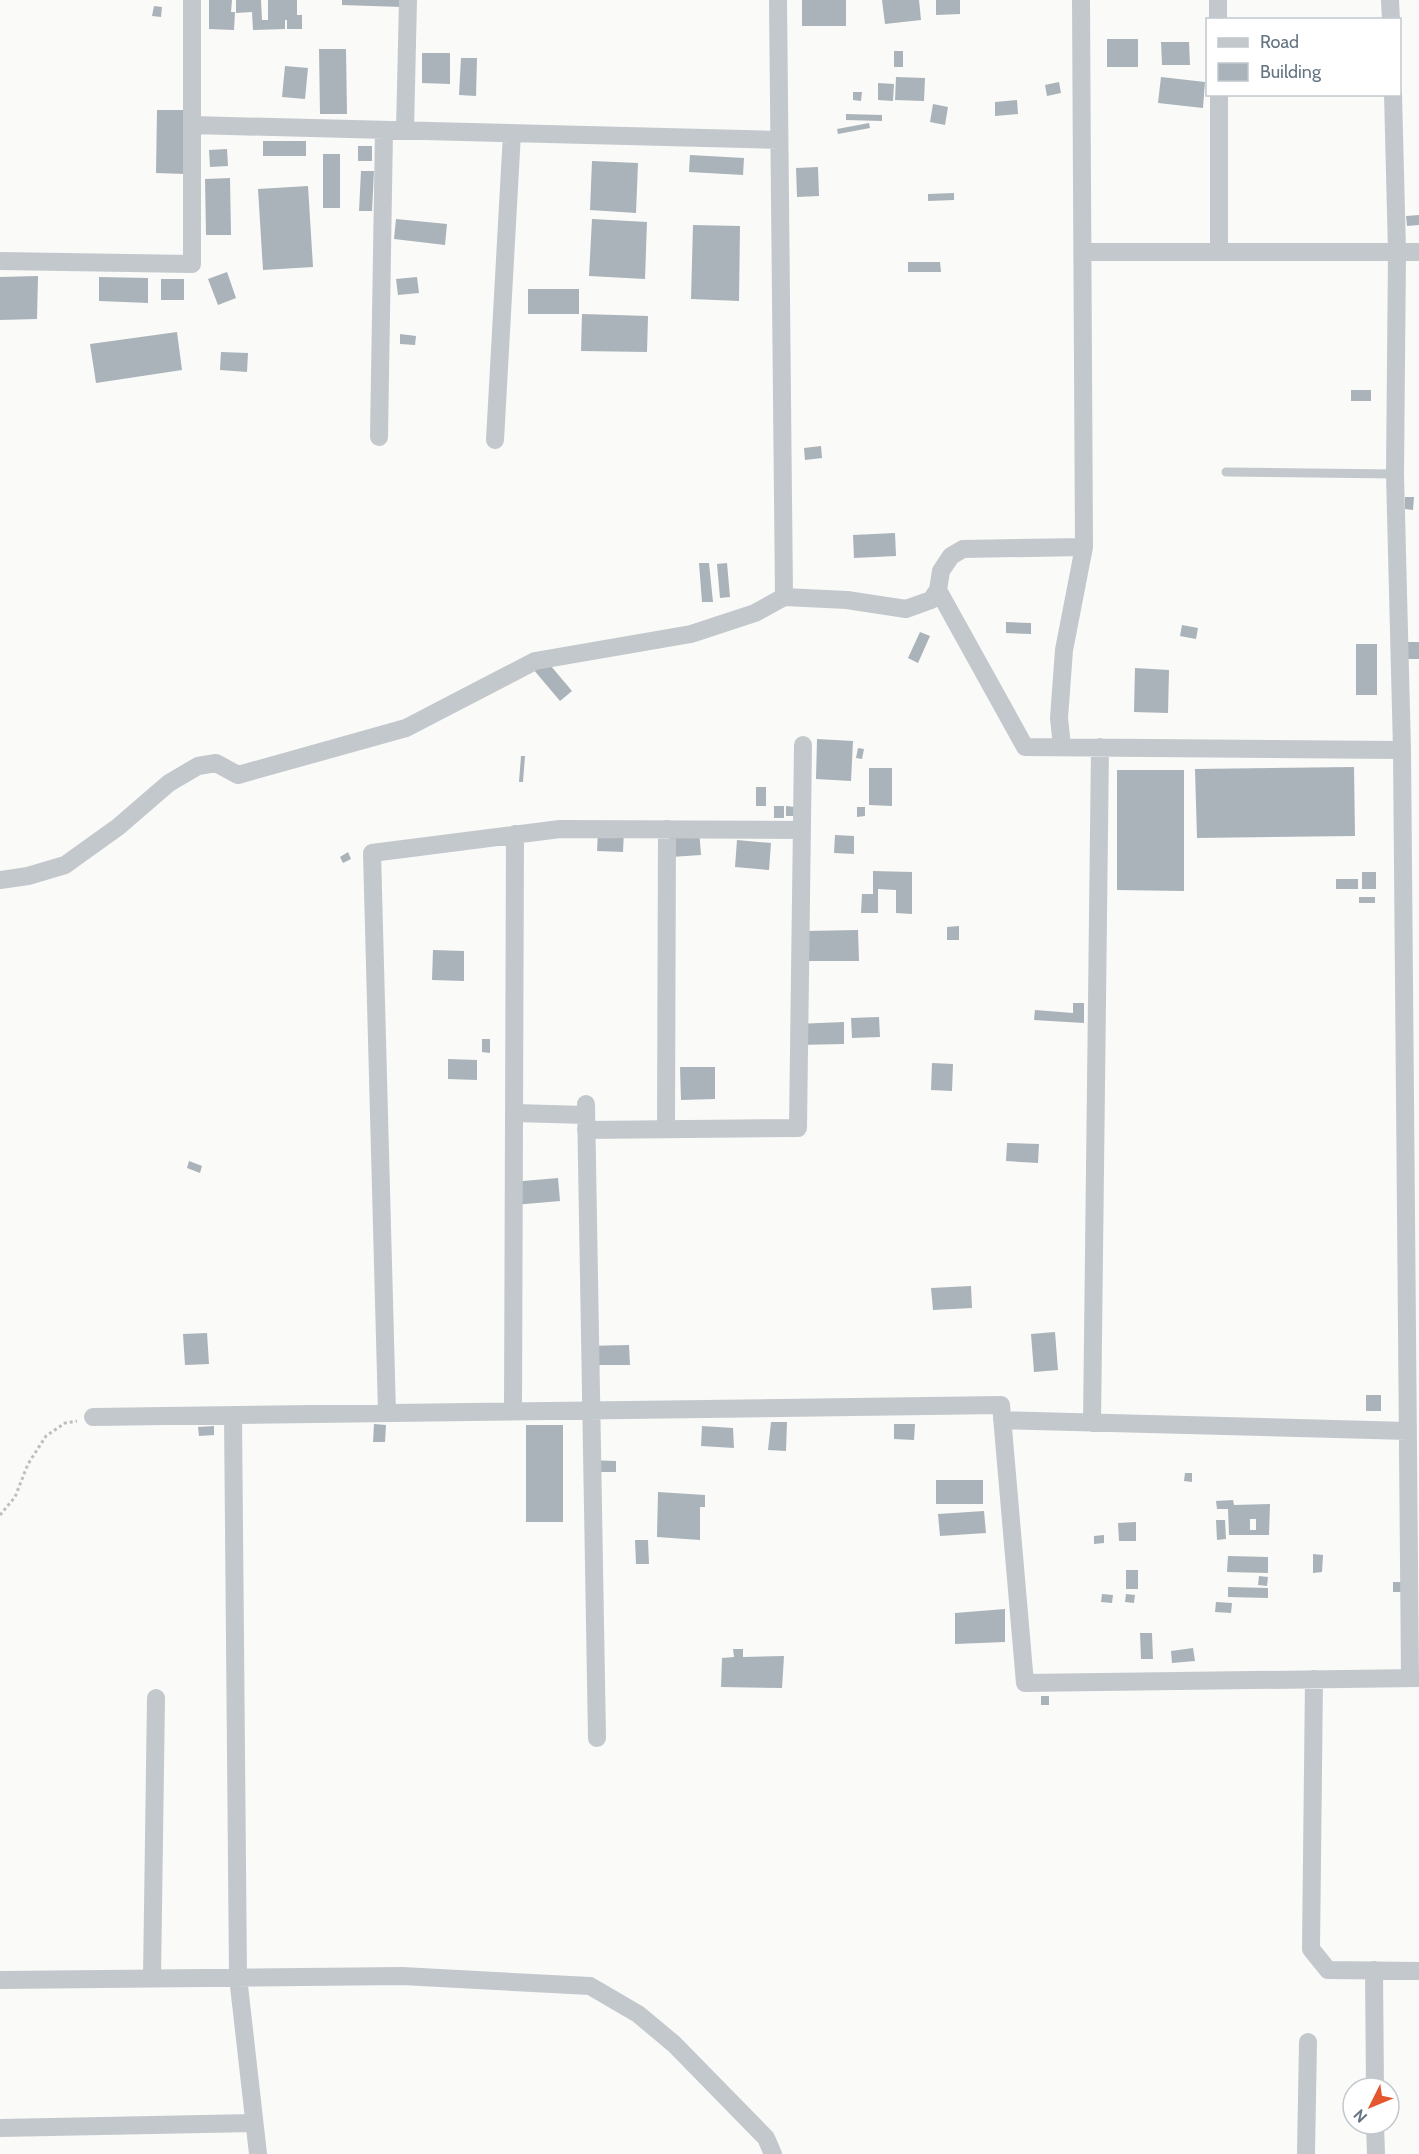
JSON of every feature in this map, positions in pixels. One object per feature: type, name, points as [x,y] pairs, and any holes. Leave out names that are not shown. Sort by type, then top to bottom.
[{"type":"street","points":[[0,261],[192,264],[192,0]]},
{"type":"street","points":[[405,130],[408,0]]},
{"type":"street","points":[[778,0],[784,597]]},
{"type":"street","points":[[1062,747],[1059,718],[1064,650],[1084,547],[1081,0]]},
{"type":"street","points":[[1218,0],[1218,18]]},
{"type":"street","points":[[1390,0],[1391,18]]},
{"type":"street","points":[[1219,96],[1219,252]]},
{"type":"street","points":[[93,1417],[1001,1405],[1025,1683],[1414,1678],[1412,993],[1402,750],[1395,474],[1397,252],[1393,96]]},
{"type":"street","points":[[192,125],[779,140]]},
{"type":"street","points":[[379,437],[384,130]]},
{"type":"street","points":[[495,440],[512,133]]},
{"type":"street","points":[[1083,252],[1419,252]]},
{"type":"street","points":[[0,880],[28,876],[65,865],[118,827],[169,783],[198,766],[216,763],[238,775],[406,728],[535,661],[691,634],[755,613],[784,597],[847,600],[906,609],[931,600],[938,590],[941,571],[951,556],[963,549],[1084,547]]},
{"type":"street","points":[[938,590],[1025,747],[1402,750]]},
{"type":"street","points":[[514,1113],[586,1116],[666,1130],[798,1128],[803,745]]},
{"type":"street","points":[[1092,1423],[1100,747]]},
{"type":"street","points":[[387,1413],[372,853],[560,829],[802,830]]},
{"type":"street","points":[[666,1130],[667,829]]},
{"type":"street","points":[[513,1411],[515,834]]},
{"type":"street","points":[[586,1116],[597,1738]]},
{"type":"street","points":[[233,1415],[238,1977],[258,2154]]},
{"type":"street","points":[[1002,1420],[1412,1440]]},
{"type":"street","points":[[1314,1679],[1311,1949],[1328,1970],[1419,1971]]},
{"type":"street","points":[[152,1978],[156,1698]]},
{"type":"street","points":[[1374,1970],[1375,2076]]},
{"type":"street","points":[[0,1980],[402,1976],[591,1986],[638,2014],[674,2044],[766,2138],[773,2154]]},
{"type":"street","points":[[1306,2154],[1308,2042]]},
{"type":"street","points":[[0,2128],[254,2123]]},
{"type":"street","points":[[1376,2136],[1376,2154]]},
{"type":"lane","points":[[1226,472],[1395,474]]},
{"type":"path","points":[[0,1515],[15,1497],[28,1464],[46,1436],[65,1423],[93,1417]]},
{"type":"building","points":[[209,0],[232,0],[231,12],[235,12],[234,30],[209,29]]},
{"type":"building","points":[[236,0],[261,0],[262,20],[268,20],[268,0],[297,0],[297,15],[302,15],[302,29],[287,29],[287,20],[285,20],[285,29],[253,30],[252,12],[236,13]]},
{"type":"building","points":[[342,0],[403,0],[402,7],[342,5]]},
{"type":"building","points":[[802,0],[846,0],[846,26],[802,26]]},
{"type":"building","points":[[882,0],[919,0],[921,20],[885,24]]},
{"type":"building","points":[[936,0],[960,0],[960,14],[936,15]]},
{"type":"building","points":[[154,6],[162,7],[161,17],[152,16]]},
{"type":"building","points":[[1107,39],[1138,39],[1138,67],[1107,67]]},
{"type":"building","points":[[1161,42],[1189,42],[1190,65],[1162,65]]},
{"type":"building","points":[[319,49],[346,49],[347,114],[320,114]]},
{"type":"building","points":[[894,51],[903,51],[903,67],[894,67]]},
{"type":"building","points":[[422,53],[450,53],[450,84],[422,83]]},
{"type":"building","points":[[461,58],[477,58],[476,96],[459,95]]},
{"type":"building","points":[[285,66],[308,68],[305,99],[282,97]]},
{"type":"building","points":[[896,77],[925,78],[924,101],[895,100]]},
{"type":"building","points":[[1161,77],[1205,82],[1203,108],[1158,103]]},
{"type":"building","points":[[1059,82],[1061,93],[1047,96],[1045,85]]},
{"type":"building","points":[[878,83],[894,84],[893,101],[878,100]]},
{"type":"building","points":[[853,92],[862,92],[861,101],[853,100]]},
{"type":"building","points":[[1017,100],[1018,114],[995,116],[995,102]]},
{"type":"building","points":[[933,104],[948,107],[945,125],[930,122]]},
{"type":"building","points":[[157,110],[186,110],[185,174],[156,173]]},
{"type":"building","points":[[846,114],[882,115],[882,121],[846,120]]},
{"type":"building","points":[[869,123],[870,128],[838,134],[837,129]]},
{"type":"building","points":[[263,141],[306,141],[306,156],[263,156]]},
{"type":"building","points":[[358,146],[372,146],[372,161],[358,161]]},
{"type":"building","points":[[227,149],[228,166],[210,167],[209,150]]},
{"type":"building","points":[[323,154],[340,154],[340,208],[323,208]]},
{"type":"building","points":[[690,155],[744,158],[743,175],[689,172]]},
{"type":"building","points":[[592,161],[638,163],[636,213],[590,210]]},
{"type":"building","points":[[818,167],[819,196],[797,197],[796,168]]},
{"type":"building","points":[[361,171],[374,171],[372,211],[359,211]]},
{"type":"building","points":[[230,178],[231,235],[206,235],[205,179]]},
{"type":"building","points":[[308,186],[313,267],[263,270],[258,189]]},
{"type":"building","points":[[954,193],[954,200],[928,201],[928,194]]},
{"type":"building","points":[[1419,215],[1419,225],[1407,226],[1406,216]]},
{"type":"building","points":[[396,219],[447,224],[445,245],[394,239]]},
{"type":"building","points":[[592,219],[647,222],[645,279],[589,276]]},
{"type":"building","points":[[693,225],[740,226],[739,301],[691,299]]},
{"type":"building","points":[[908,262],[940,262],[941,272],[908,272]]},
{"type":"building","points":[[227,272],[236,298],[218,305],[208,279]]},
{"type":"building","points":[[38,276],[37,319],[0,320],[0,277]]},
{"type":"building","points":[[99,277],[148,278],[148,303],[99,301]]},
{"type":"building","points":[[417,277],[419,293],[398,295],[396,279]]},
{"type":"building","points":[[161,279],[184,279],[184,300],[161,300]]},
{"type":"building","points":[[528,289],[579,289],[579,314],[528,314]]},
{"type":"building","points":[[582,314],[648,316],[647,352],[581,351]]},
{"type":"building","points":[[177,332],[182,370],[96,383],[90,344]]},
{"type":"building","points":[[400,334],[416,336],[415,345],[400,344]]},
{"type":"building","points":[[221,352],[248,353],[247,372],[220,370]]},
{"type":"building","points":[[1351,390],[1371,390],[1371,401],[1351,401]]},
{"type":"building","points":[[821,446],[822,458],[805,460],[804,448]]},
{"type":"building","points":[[1405,497],[1414,497],[1413,510],[1405,509]]},
{"type":"building","points":[[895,533],[896,556],[854,558],[853,535]]},
{"type":"building","points":[[699,563],[709,563],[713,602],[702,602]]},
{"type":"building","points":[[727,563],[730,597],[720,598],[717,564]]},
{"type":"building","points":[[1006,622],[1031,623],[1031,634],[1006,633]]},
{"type":"building","points":[[1182,625],[1198,628],[1196,639],[1180,636]]},
{"type":"building","points":[[920,632],[930,636],[918,663],[908,658]]},
{"type":"building","points":[[1406,642],[1419,642],[1419,659],[1406,659]]},
{"type":"building","points":[[1356,644],[1377,644],[1377,695],[1356,695]]},
{"type":"building","points":[[545,659],[572,691],[560,701],[533,669]]},
{"type":"building","points":[[1135,668],[1169,670],[1168,713],[1134,712]]},
{"type":"building","points":[[817,739],[853,741],[851,781],[816,779]]},
{"type":"building","points":[[858,748],[864,749],[862,759],[856,758]]},
{"type":"building","points":[[521,756],[525,756],[523,782],[519,782]]},
{"type":"building","points":[[1354,767],[1355,836],[1197,838],[1195,769]]},
{"type":"building","points":[[869,768],[892,768],[892,806],[869,805]]},
{"type":"building","points":[[1117,770],[1184,770],[1184,891],[1117,890]]},
{"type":"building","points":[[756,787],[766,787],[766,806],[756,806]]},
{"type":"building","points":[[774,806],[784,806],[784,818],[774,818]]},
{"type":"building","points":[[786,806],[795,807],[795,816],[786,816]]},
{"type":"building","points":[[857,807],[865,807],[865,816],[857,817]]},
{"type":"building","points":[[699,829],[701,855],[671,857],[669,831]]},
{"type":"building","points":[[598,831],[624,831],[623,852],[597,851]]},
{"type":"building","points":[[835,835],[854,836],[854,854],[834,853]]},
{"type":"building","points":[[737,840],[771,843],[769,870],[735,867]]},
{"type":"building","points":[[348,852],[351,859],[343,863],[340,857]]},
{"type":"building","points":[[873,871],[912,872],[912,914],[896,913],[896,890],[878,889],[878,913],[861,913],[862,894],[873,894]]},
{"type":"building","points":[[1362,872],[1376,872],[1376,889],[1362,889]]},
{"type":"building","points":[[1336,879],[1358,879],[1358,889],[1336,889]]},
{"type":"building","points":[[1359,897],[1375,897],[1375,903],[1359,903]]},
{"type":"building","points":[[959,926],[959,940],[947,940],[947,927]]},
{"type":"building","points":[[858,930],[859,961],[805,961],[805,931]]},
{"type":"building","points":[[433,950],[464,951],[464,981],[432,980]]},
{"type":"building","points":[[1073,1003],[1084,1003],[1084,1023],[1034,1020],[1035,1010],[1073,1013]]},
{"type":"building","points":[[879,1017],[880,1037],[852,1038],[851,1018]]},
{"type":"building","points":[[844,1022],[844,1044],[797,1045],[796,1024]]},
{"type":"building","points":[[482,1039],[490,1039],[490,1053],[482,1052]]},
{"type":"building","points":[[448,1059],[477,1060],[477,1080],[448,1079]]},
{"type":"building","points":[[932,1063],[953,1064],[952,1091],[931,1090]]},
{"type":"building","points":[[680,1067],[715,1067],[715,1099],[681,1100]]},
{"type":"building","points":[[1007,1143],[1039,1144],[1038,1163],[1006,1161]]},
{"type":"building","points":[[189,1161],[202,1166],[200,1173],[187,1168]]},
{"type":"building","points":[[558,1178],[560,1201],[514,1205],[512,1182]]},
{"type":"building","points":[[971,1286],[972,1308],[933,1310],[931,1288]]},
{"type":"building","points":[[1055,1332],[1058,1370],[1034,1372],[1031,1334]]},
{"type":"building","points":[[207,1333],[209,1364],[185,1365],[183,1334]]},
{"type":"building","points":[[629,1345],[630,1365],[585,1365],[585,1346]]},
{"type":"building","points":[[1366,1395],[1381,1395],[1381,1411],[1366,1411]]},
{"type":"building","points":[[771,1422],[787,1422],[786,1451],[768,1450]]},
{"type":"building","points":[[374,1424],[386,1425],[385,1442],[373,1442]]},
{"type":"building","points":[[894,1424],[915,1424],[914,1440],[894,1439]]},
{"type":"building","points":[[526,1425],[563,1425],[563,1522],[526,1522]]},
{"type":"building","points":[[214,1426],[214,1435],[199,1436],[198,1427]]},
{"type":"building","points":[[702,1426],[733,1428],[734,1448],[701,1446]]},
{"type":"building","points":[[586,1460],[616,1461],[616,1472],[586,1472]]},
{"type":"building","points":[[1185,1473],[1192,1473],[1192,1482],[1184,1481]]},
{"type":"building","points":[[936,1480],[983,1480],[983,1504],[936,1504]]},
{"type":"building","points":[[658,1492],[705,1495],[705,1507],[700,1507],[700,1540],[657,1537]]},
{"type":"building","points":[[1233,1500],[1234,1505],[1270,1504],[1269,1535],[1229,1535],[1228,1509],[1217,1509],[1216,1501]],"holes":[[[1250,1519],[1256,1519],[1256,1530],[1250,1530]]]},
{"type":"building","points":[[984,1511],[986,1533],[940,1536],[938,1514]]},
{"type":"building","points":[[1216,1520],[1225,1520],[1226,1539],[1217,1540]]},
{"type":"building","points":[[1136,1522],[1136,1541],[1119,1541],[1118,1523]]},
{"type":"building","points":[[1104,1535],[1104,1543],[1094,1544],[1094,1536]]},
{"type":"building","points":[[635,1540],[648,1540],[649,1564],[636,1564]]},
{"type":"building","points":[[1313,1554],[1323,1555],[1322,1572],[1313,1573]]},
{"type":"building","points":[[1228,1556],[1268,1557],[1268,1573],[1227,1572]]},
{"type":"building","points":[[1126,1570],[1138,1570],[1138,1589],[1126,1589]]},
{"type":"building","points":[[1259,1576],[1268,1577],[1267,1586],[1258,1585]]},
{"type":"building","points":[[1393,1582],[1401,1582],[1401,1592],[1393,1592]]},
{"type":"building","points":[[1228,1587],[1268,1588],[1268,1598],[1228,1597]]},
{"type":"building","points":[[1102,1594],[1113,1595],[1112,1603],[1101,1602]]},
{"type":"building","points":[[1126,1594],[1135,1595],[1134,1603],[1125,1602]]},
{"type":"building","points":[[1216,1602],[1232,1603],[1231,1613],[1215,1612]]},
{"type":"building","points":[[1005,1609],[1005,1642],[955,1644],[955,1613]]},
{"type":"building","points":[[1140,1633],[1152,1633],[1153,1659],[1141,1659]]},
{"type":"building","points":[[1193,1648],[1195,1661],[1172,1663],[1171,1651]]},
{"type":"building","points":[[733,1649],[743,1649],[743,1657],[784,1656],[782,1688],[721,1687],[722,1658],[734,1657]]},
{"type":"building","points":[[1041,1696],[1049,1696],[1049,1705],[1041,1705]]}]
